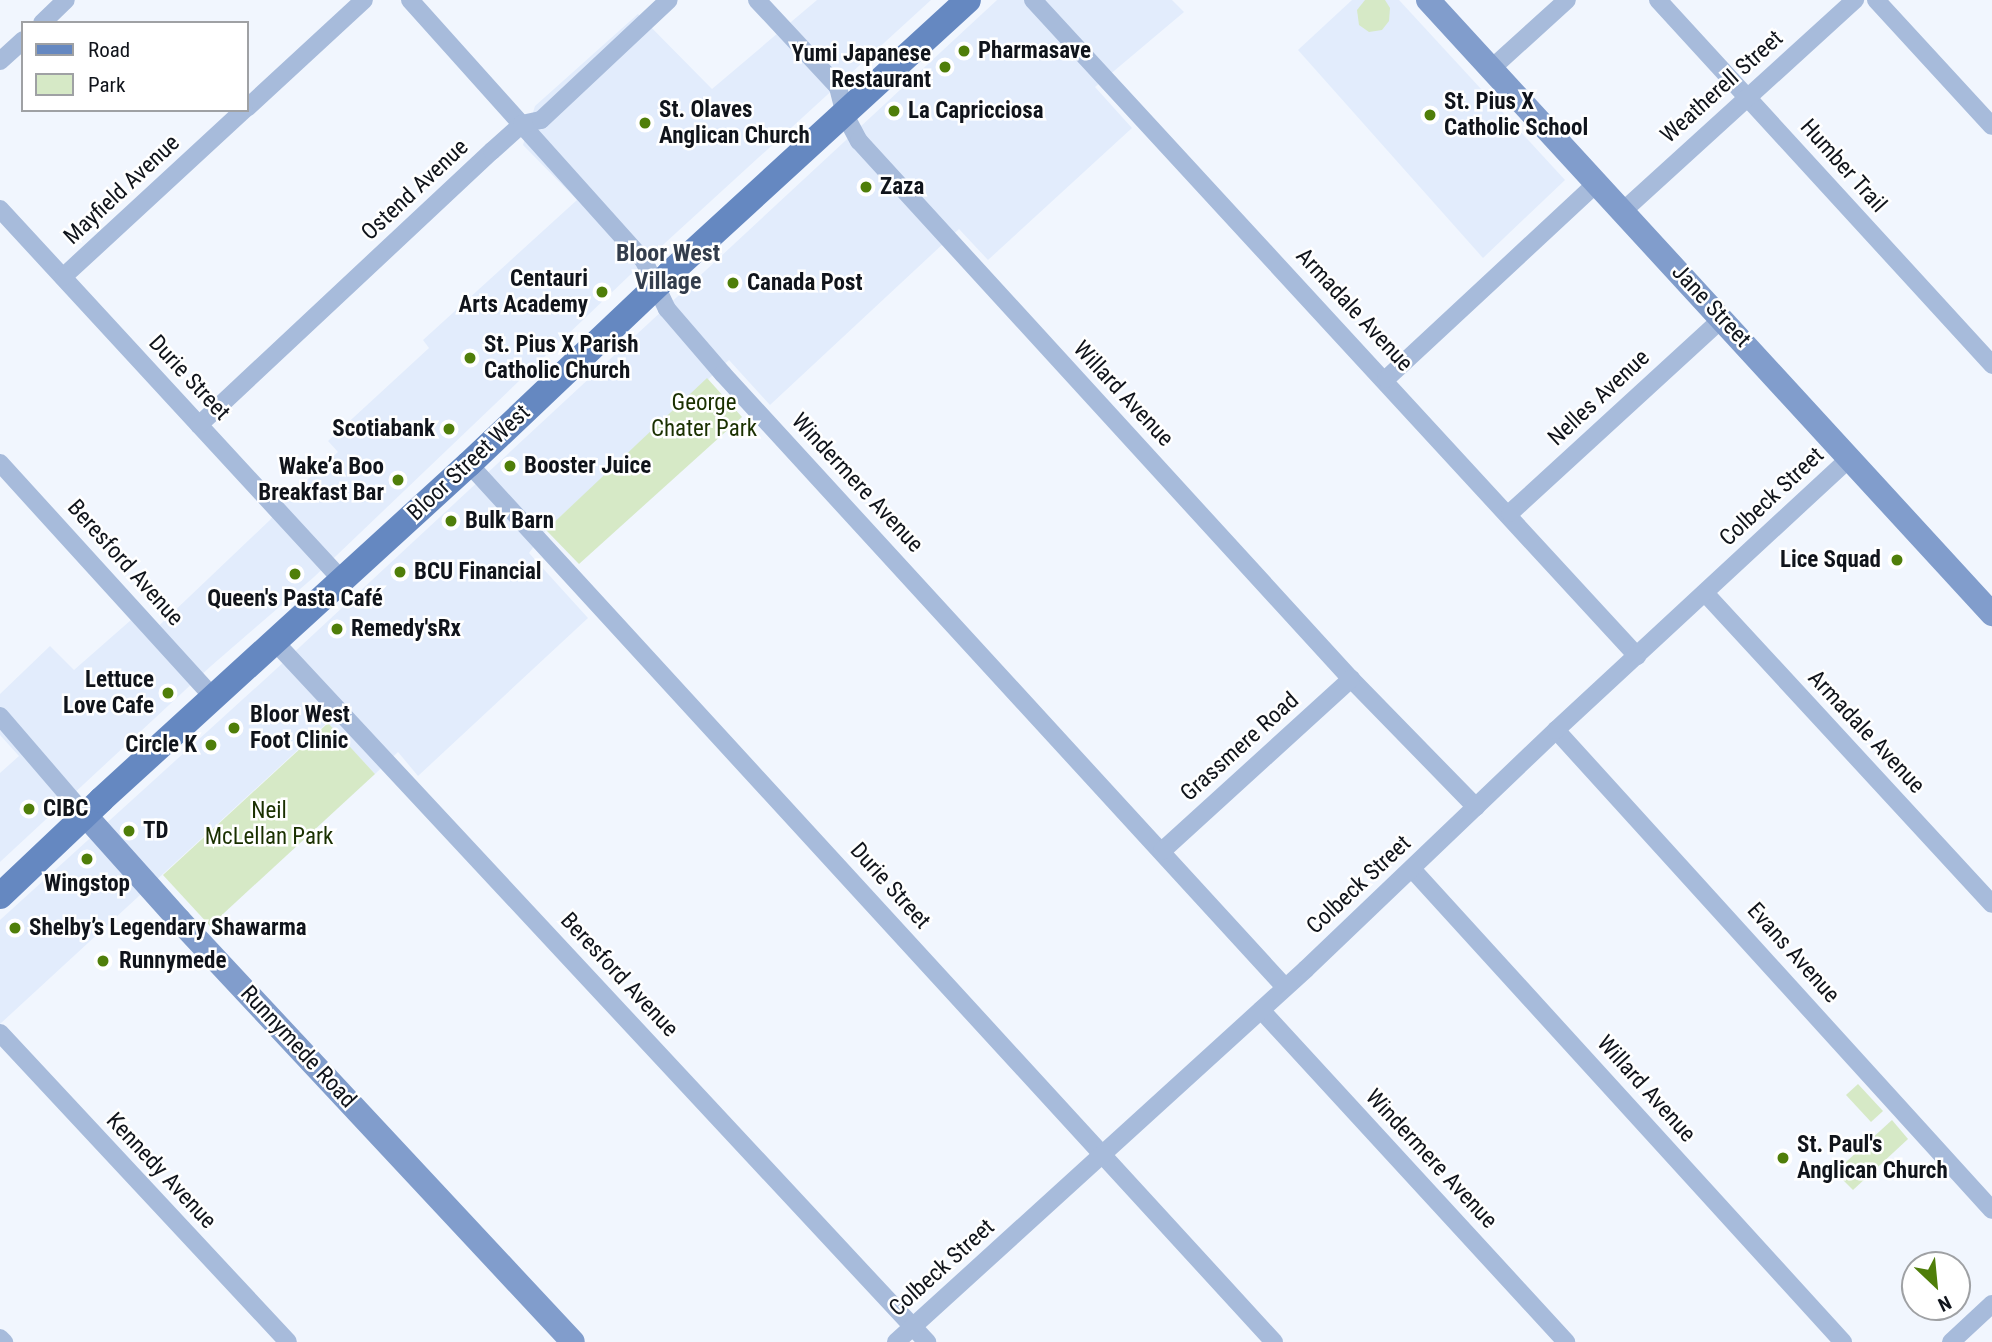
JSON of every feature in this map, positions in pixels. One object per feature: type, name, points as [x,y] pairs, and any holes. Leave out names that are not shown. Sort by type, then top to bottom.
[{"type":"main road","name":"Bloor Street West","points":[[0,896],[968,0]]},
{"type":"main road","name":"Jane Street","points":[[1428,0],[1992,614]]},
{"type":"main road","name":"Runnymede Road","points":[[86,816],[179,920],[573,1342]]},
{"type":"street","points":[[44,21],[66,0]]},
{"type":"street","name":"Mayfield Avenue","points":[[248,106],[364,0]]},
{"type":"street","name":"Windermere Avenue","points":[[410,0],[644,261],[667,309],[723,374],[1285,987]]},
{"type":"street","name":"Ostend Avenue","points":[[199,425],[522,124],[541,120],[669,0]]},
{"type":"street","name":"Willard Avenue","points":[[757,0],[838,86],[845,115],[859,141],[1351,679],[1476,807]]},
{"type":"street","name":"Armadale Avenue","points":[[1033,0],[1510,513],[1637,656]]},
{"type":"street","points":[[1492,68],[1567,0]]},
{"type":"street","name":"Humber Trail","points":[[1658,0],[1992,365]]},
{"type":"street","name":"Weatherell Street","points":[[1623,211],[1855,0]]},
{"type":"street","points":[[1876,0],[1992,126]]},
{"type":"street","points":[[0,61],[21,42]]},
{"type":"street","name":"Mayfield Avenue","points":[[63,277],[242,112]]},
{"type":"street","points":[[1386,379],[1597,183]]},
{"type":"street","name":"Durie Street","points":[[0,209],[342,580]]},
{"type":"street","name":"Nelles Avenue","points":[[1510,513],[1722,319]]},
{"type":"street","name":"Colbeck Street","points":[[896,1342],[1261,1010],[1556,730],[1850,458]]},
{"type":"street","name":"Beresford Avenue","points":[[0,463],[213,697]]},
{"type":"street","name":"Durie Street","points":[[469,464],[1274,1342]]},
{"type":"street","name":"Armadale Avenue","points":[[1705,593],[1992,904]]},
{"type":"street","name":"Beresford Avenue","points":[[275,642],[927,1342]]},
{"type":"street","name":"Grassmere Road","points":[[1162,851],[1351,679]]},
{"type":"street","name":"Runnymede Road","points":[[0,716],[86,816]]},
{"type":"street","name":"Evans Avenue","points":[[1556,730],[1992,1210]]},
{"type":"street","name":"Willard Avenue","points":[[1412,869],[1843,1342]]},
{"type":"street","name":"Windermere Avenue","points":[[1261,1010],[1566,1342]]},
{"type":"street","name":"Kennedy Avenue","points":[[0,1032],[288,1342]]},
{"type":"street","points":[[1951,1342],[1992,1304]]},
{"type":"street","points":[[0,1338],[4,1342]]},
{"type":"shaded area","points":[[817,0],[931,0],[630,275],[314,577],[211,666],[0,862],[0,773],[19,756],[0,735],[0,694],[50,646],[74,670],[131,620],[147,637],[270,520],[286,499],[338,452],[328,441],[429,348],[423,340],[577,200],[523,145],[535,106],[638,14],[712,89]]},
{"type":"shaded area","points":[[997,0],[1172,0],[1184,12],[1095,87],[1132,128],[988,260],[959,229],[770,405],[729,360],[546,530],[529,553],[588,618],[418,776],[398,752],[375,774],[327,723],[0,1024],[0,920],[274,671]]},
{"type":"shaded area","name":"St. Pius X Catholic School","points":[[1352,0],[1399,0],[1565,180],[1483,258],[1298,50]]},
{"type":"green space","points":[[1365,0],[1385,0],[1390,8],[1389,21],[1382,30],[1369,32],[1359,25],[1357,10]]},
{"type":"green space","name":"George Chater Park","points":[[707,378],[742,417],[579,564],[546,530]]},
{"type":"green space","name":"Neil McLellan Park","points":[[328,723],[375,774],[210,926],[163,875]]},
{"type":"green space","points":[[1858,1084],[1883,1111],[1871,1122],[1846,1095]]},
{"type":"green space","points":[[1892,1120],[1908,1139],[1853,1190],[1835,1172]]},
{"type":"place","name":"Pharmasave","points":[[964,51]]},
{"type":"place","name":"Yumi Japanese Restaurant","points":[[945,67]]},
{"type":"place","name":"La Capricciosa","points":[[894,111]]},
{"type":"place","name":"St. Pius X Catholic School","points":[[1430,115]]},
{"type":"place","name":"St. Olaves Anglican Church","points":[[645,123]]},
{"type":"place","name":"Zaza","points":[[866,187]]},
{"type":"place","name":"Canada Post","points":[[733,283]]},
{"type":"place","name":"Centauri Arts Academy","points":[[602,292]]},
{"type":"place","name":"St. Pius X Parish Catholic Church","points":[[470,358]]},
{"type":"place","name":"Scotiabank","points":[[449,429]]},
{"type":"place","name":"Booster Juice","points":[[510,466]]},
{"type":"place","name":"Wake’a Boo Breakfast Bar","points":[[398,480]]},
{"type":"place","name":"Bulk Barn","points":[[451,521]]},
{"type":"place","name":"Lice Squad","points":[[1897,560]]},
{"type":"place","name":"BCU Financial","points":[[400,572]]},
{"type":"place","name":"Queen's Pasta Café","points":[[295,574]]},
{"type":"place","name":"Remedy'sRx","points":[[337,629]]},
{"type":"place","name":"Lettuce Love Cafe","points":[[168,693]]},
{"type":"place","name":"Bloor West Foot Clinic","points":[[234,728]]},
{"type":"place","name":"Circle K","points":[[211,745]]},
{"type":"place","name":"CIBC","points":[[29,809]]},
{"type":"place","name":"TD","points":[[129,831]]},
{"type":"place","name":"Wingstop","points":[[87,859]]},
{"type":"place","name":"Shelby’s Legendary Shawarma","points":[[15,928]]},
{"type":"place","name":"Runnymede","points":[[103,961]]},
{"type":"place","name":"St. Paul's Anglican Church","points":[[1783,1158]]},
{"type":"district","name":"Bloor West Village","points":[[668,268]]}]
